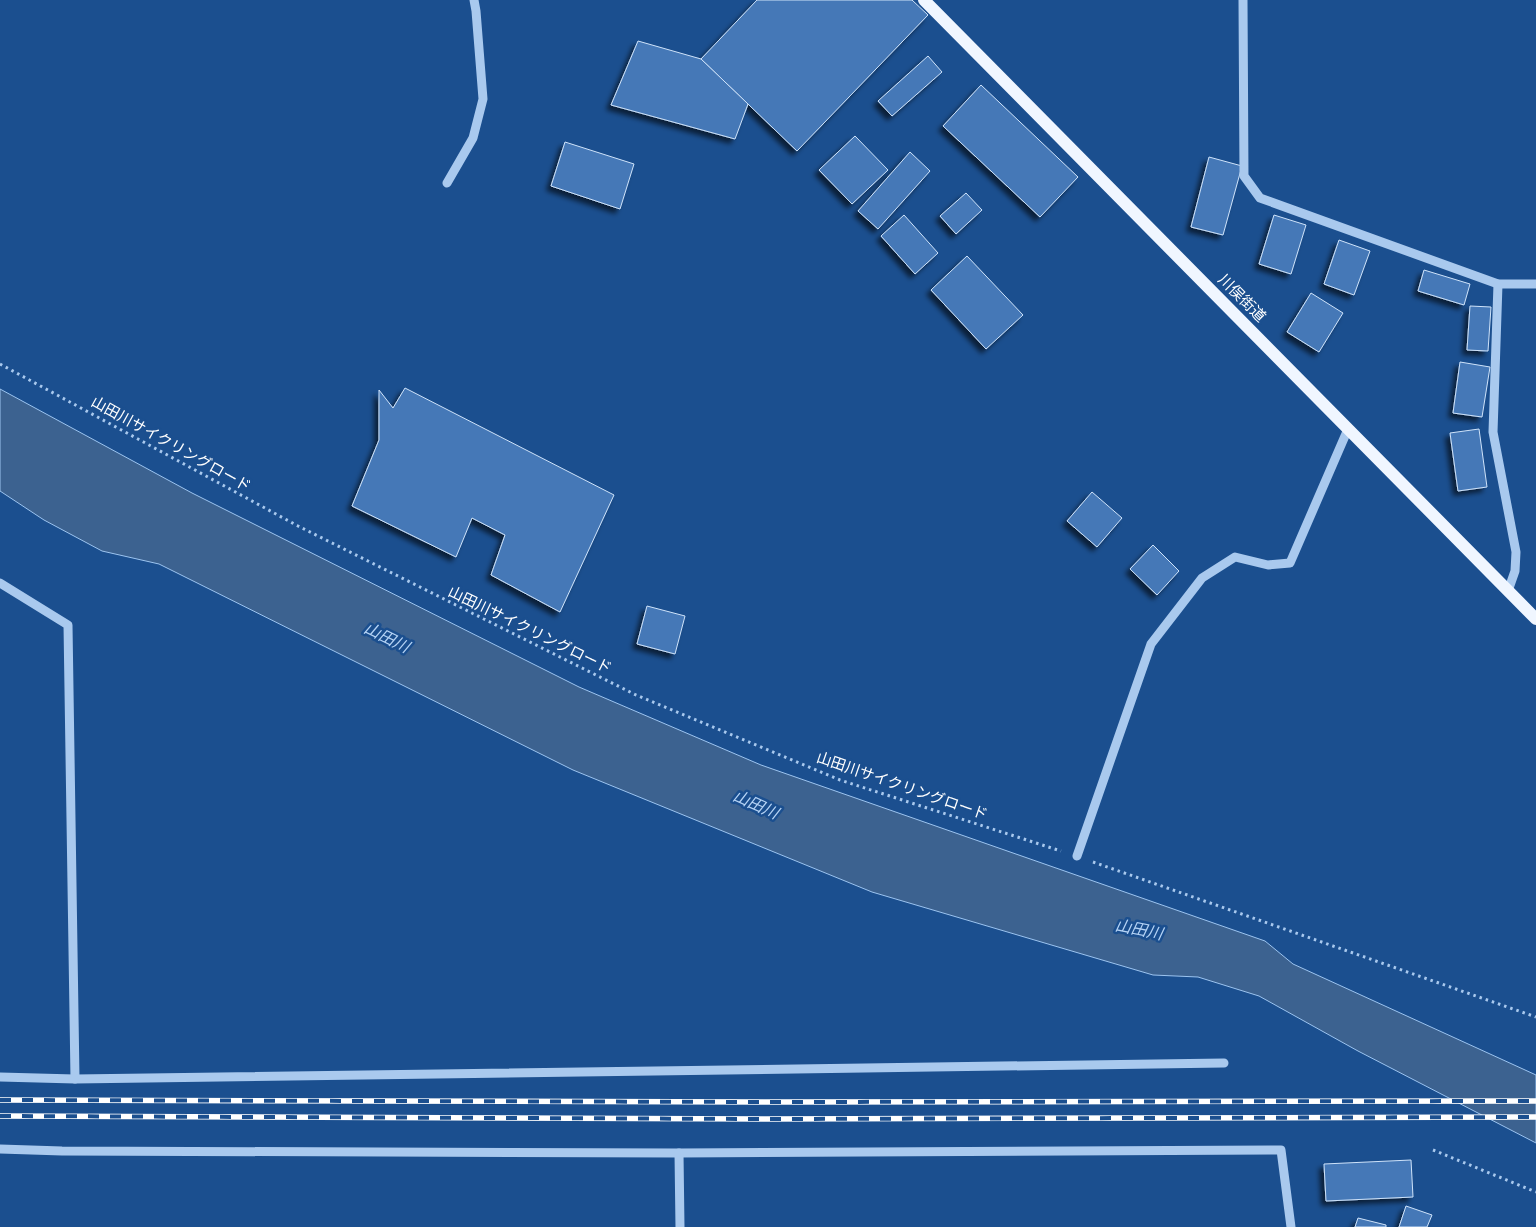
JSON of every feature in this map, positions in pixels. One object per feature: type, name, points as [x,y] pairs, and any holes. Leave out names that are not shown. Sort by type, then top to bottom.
[{"type":"main road","name":"川俣街道","points":[[924,0],[1536,619]]},
{"type":"street","points":[[448,183],[473,138],[483,99],[474,0]]},
{"type":"street","points":[[1242,0],[1244,176],[1260,198],[1498,284],[1536,284]]},
{"type":"street","points":[[1498,284],[1493,432],[1516,552],[1515,571],[1508,591]]},
{"type":"street","points":[[1077,856],[1151,644],[1202,578],[1235,557],[1268,565],[1290,563],[1348,429]]},
{"type":"street","points":[[0,583],[68,625],[75,1079]]},
{"type":"street","points":[[0,1077],[75,1079],[1224,1063]]},
{"type":"street","points":[[0,1149],[62,1151],[679,1153],[1281,1150],[1291,1227]]},
{"type":"street","points":[[679,1153],[680,1227]]},
{"type":"path","name":"山田川サイクリングロード","points":[[0,364],[298,526],[636,695],[840,780],[1077,856],[1536,1017]]},
{"type":"path","points":[[1433,1150],[1536,1192]]},
{"type":"water","name":"山田川","points":[[0,389],[192,493],[579,687],[761,765],[1265,941],[1293,964],[1536,1075],[1536,1143],[1358,1051],[1259,996],[1198,977],[1153,975],[872,892],[573,770],[159,564],[102,551],[44,520],[0,491]]},
{"type":"building","points":[[757,0],[912,0],[928,15],[797,151],[701,59]]},
{"type":"building","points":[[638,41],[701,59],[748,104],[735,139],[611,105]]},
{"type":"building","points":[[928,56],[942,72],[892,116],[878,101]]},
{"type":"building","points":[[981,85],[1078,177],[1040,217],[943,126]]},
{"type":"building","points":[[855,136],[888,170],[852,204],[819,170]]},
{"type":"building","points":[[565,142],[634,164],[620,209],[551,186]]},
{"type":"building","points":[[910,152],[930,171],[878,229],[858,211]]},
{"type":"building","points":[[1209,157],[1242,166],[1223,235],[1191,227]]},
{"type":"building","points":[[966,193],[982,210],[956,234],[940,216]]},
{"type":"building","points":[[904,215],[938,253],[915,274],[881,236]]},
{"type":"building","points":[[1274,215],[1306,225],[1291,274],[1259,264]]},
{"type":"building","points":[[1339,240],[1370,251],[1354,295],[1324,284]]},
{"type":"building","points":[[967,256],[1023,315],[986,349],[931,290]]},
{"type":"building","points":[[1424,270],[1470,284],[1464,305],[1418,291]]},
{"type":"building","points":[[1311,293],[1343,313],[1319,352],[1287,332]]},
{"type":"building","points":[[1470,306],[1491,307],[1488,351],[1467,350]]},
{"type":"building","points":[[1460,362],[1490,367],[1482,417],[1453,413]]},
{"type":"building","points":[[405,388],[614,495],[560,612],[491,575],[505,535],[472,518],[456,557],[352,506],[379,440],[379,390],[393,408]]},
{"type":"building","points":[[1479,429],[1487,487],[1458,491],[1450,433]]},
{"type":"building","points":[[1092,492],[1122,518],[1097,547],[1067,521]]},
{"type":"building","points":[[1153,545],[1179,571],[1157,595],[1130,569]]},
{"type":"building","points":[[647,606],[685,616],[675,654],[637,644]]},
{"type":"building","points":[[1411,1160],[1413,1197],[1326,1201],[1324,1164]]},
{"type":"building","points":[[1406,1206],[1432,1215],[1427,1227],[1399,1227]]},
{"type":"building","points":[[1358,1218],[1386,1225],[1386,1227],[1355,1227]]},
{"type":"railway","points":[[0,1100],[766,1102],[1536,1101]]},
{"type":"railway","points":[[0,1116],[766,1119],[1536,1117]]}]
